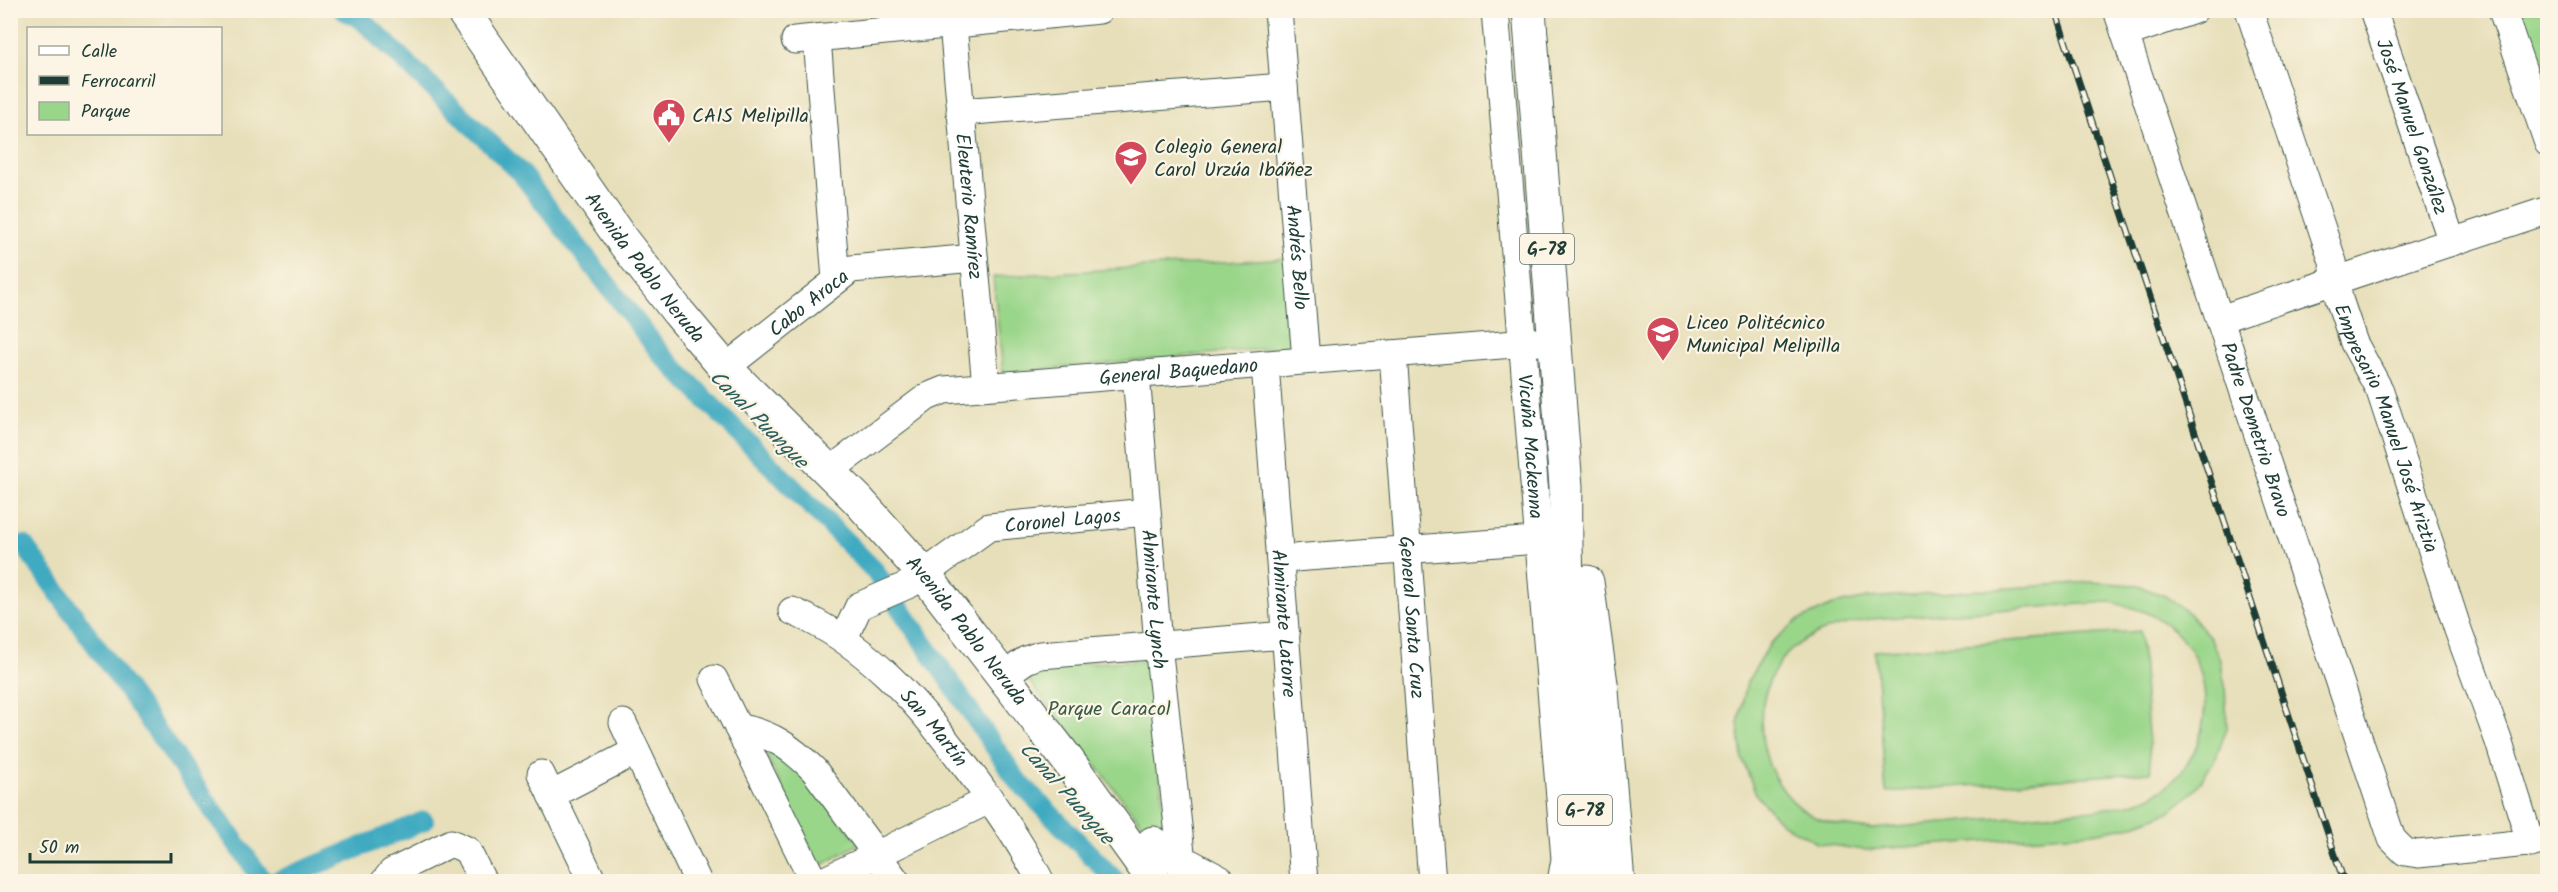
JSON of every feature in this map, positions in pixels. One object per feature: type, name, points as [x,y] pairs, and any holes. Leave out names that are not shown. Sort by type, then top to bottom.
[{"type":"main road","name":"Avenida Pablo Neruda","points":[[462,10],[622,240],[725,368],[886,530],[917,579],[1003,676],[1083,782],[1165,876],[1219,882]]},
{"type":"main road","name":"Vicuña Mackenna","points":[[1529,10],[1566,487],[1565,536],[1568,595],[1590,882]]},
{"type":"main road","name":"Vicuña Mackenna","points":[[1566,487],[1581,549],[1592,612],[1620,874]]},
{"type":"main road","name":"Avenida Pablo Neruda","points":[[1083,782],[1153,843],[1165,876]]},
{"type":"street","points":[[836,280],[806,39],[1099,10]]},
{"type":"street","name":"Andrés Bello","points":[[1278,10],[1306,360]]},
{"type":"street","name":"Vicuña Mackenna","points":[[1495,10],[1564,859],[1561,882]]},
{"type":"street","points":[[2121,22],[2194,10]]},
{"type":"street","name":"Empresario Manuel José Ariztia","points":[[2249,10],[2333,262],[2338,299],[2354,343],[2380,391],[2539,843]]},
{"type":"street","name":"José Manuel González","points":[[2373,10],[2452,242]]},
{"type":"street","points":[[2502,10],[2547,143]]},
{"type":"street","name":"Padre Demetrio Bravo","points":[[2121,22],[2390,834],[2400,849],[2418,854],[2539,843]]},
{"type":"street","name":"Eleuterio Ramírez","points":[[953,25],[986,386]]},
{"type":"street","points":[[960,112],[1284,87]]},
{"type":"street","points":[[2220,319],[2547,210]]},
{"type":"street","name":"Cabo Aroca","points":[[725,368],[851,269],[974,258]]},
{"type":"street","name":"General Baquedano","points":[[828,472],[932,394],[944,390],[1554,341]]},
{"type":"street","name":"General Santa Cruz","points":[[1393,354],[1432,882]]},
{"type":"street","name":"Almirante Latorre","points":[[1265,364],[1304,882]]},
{"type":"street","name":"Almirante Lynch","points":[[1136,374],[1158,645],[1165,876]]},
{"type":"street","name":"Coronel Lagos","points":[[847,631],[859,606],[917,579],[980,532],[995,525],[1147,512]]},
{"type":"street","points":[[1280,559],[1538,540]]},
{"type":"street","name":"San Martín","points":[[792,611],[847,631],[872,660],[907,694],[991,800],[1017,839],[1041,882]]},
{"type":"street","points":[[1003,676],[1026,660],[1040,655],[1286,634]]},
{"type":"street","points":[[714,679],[814,882]]},
{"type":"street","points":[[623,723],[698,882]]},
{"type":"street","points":[[738,728],[771,736],[800,756],[826,785],[897,882]]},
{"type":"street","points":[[593,882],[546,785],[636,751]]},
{"type":"street","points":[[821,882],[991,800]]},
{"type":"street","points":[[384,882],[392,872],[441,847],[457,844],[467,850],[483,882]]},
{"type":"green space","points":[[2522,11],[2547,11],[2547,84]]},
{"type":"green space","points":[[1287,258],[1294,346],[1003,373],[993,277]]},
{"type":"green space","points":[[2092,582],[2135,585],[2165,596],[2191,615],[2210,638],[2219,657],[2225,685],[2227,728],[2216,758],[2195,790],[2169,812],[2132,826],[2093,833],[1864,850],[1817,843],[1781,823],[1757,796],[1742,759],[1738,724],[1747,682],[1770,644],[1797,621],[1833,605],[1868,598]],"holes":[[[2110,602],[2135,609],[2165,623],[2189,648],[2200,670],[2204,694],[2204,718],[2198,742],[2187,764],[2171,782],[2151,796],[2130,804],[2094,810],[1873,829],[1833,823],[1811,815],[1793,801],[1778,783],[1768,763],[1763,740],[1761,717],[1765,694],[1773,673],[1787,654],[1815,634],[1871,619]]]},
{"type":"green space","points":[[2140,631],[2151,772],[1886,792],[1875,651]]},
{"type":"green space","name":"Parque Caracol","points":[[1150,660],[1165,831],[1147,830],[1025,676],[1033,666]]},
{"type":"green space","points":[[764,750],[775,751],[793,764],[860,843],[819,867]]},
{"type":"waterway","name":"Canal Puangue","points":[[343,10],[361,19],[520,172],[662,355],[874,570],[1017,780],[1117,882]]},
{"type":"waterway","points":[[24,545],[264,882]]},
{"type":"waterway","points":[[275,882],[424,821]]},
{"type":"railway","points":[[2055,10],[2344,882]]},
{"type":"place","name":"CAIS Melipilla","points":[[669,144]]},
{"type":"place","name":"Colegio General Carol Urzúa Ibáñez","points":[[1131,186]]},
{"type":"place","name":"Liceo Politécnico Municipal Melipilla","points":[[1663,362]]}]
